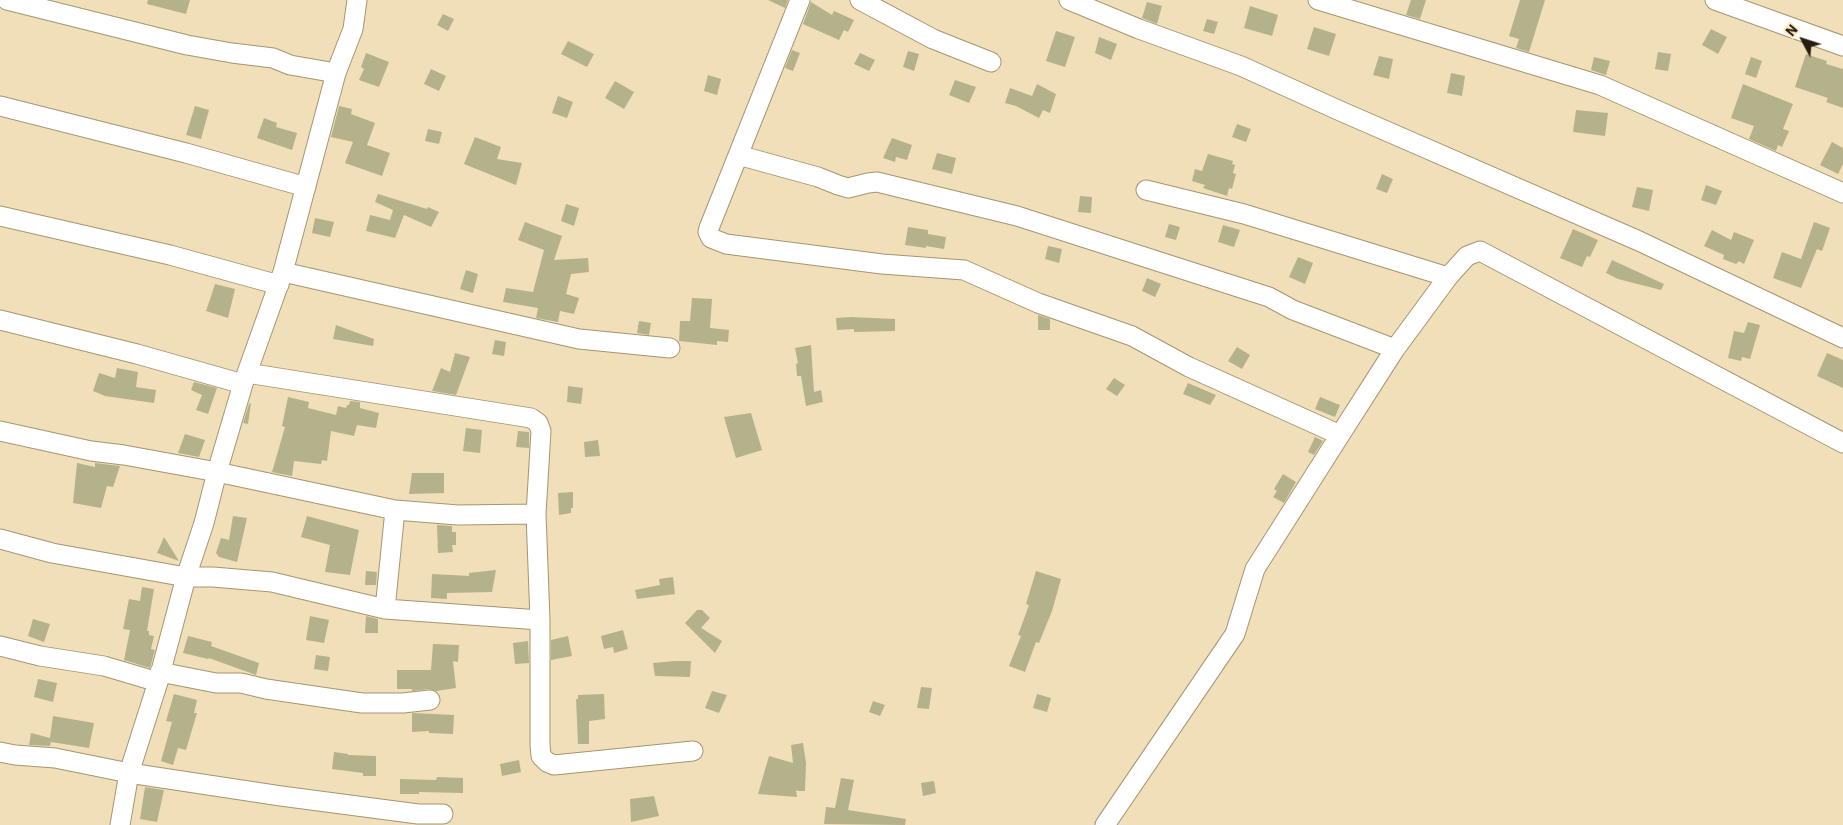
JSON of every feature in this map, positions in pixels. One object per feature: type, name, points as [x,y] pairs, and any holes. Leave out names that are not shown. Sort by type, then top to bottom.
[{"type":"street","points":[[7,0],[187,45],[232,54],[273,58],[290,65],[336,73]]},
{"type":"street","points":[[120,825],[129,773],[159,677],[245,378],[281,278],[336,73],[353,29],[357,0]]},
{"type":"street","points":[[800,0],[709,228],[708,232],[711,238],[726,244],[882,264],[964,270],[1038,303],[1132,336],[1189,367],[1340,435]]},
{"type":"street","points":[[860,0],[933,39],[990,62]]},
{"type":"street","points":[[1069,0],[1139,29],[1241,66],[1639,241],[1843,338]]},
{"type":"street","points":[[1318,0],[1600,86],[1843,193]]},
{"type":"street","points":[[1715,0],[1843,46]]},
{"type":"street","points":[[0,106],[186,153],[306,187]]},
{"type":"street","points":[[738,155],[818,177],[848,188],[877,182],[1017,216],[1269,297],[1293,310],[1395,349]]},
{"type":"street","points":[[1146,190],[1244,214],[1448,277]]},
{"type":"street","points":[[0,216],[170,255],[579,339],[670,348]]},
{"type":"street","points":[[1105,825],[1235,634],[1256,569],[1340,435],[1395,349],[1448,277],[1467,256],[1480,251],[1843,443]]},
{"type":"street","points":[[0,320],[136,354],[245,378],[532,418],[538,423],[541,431],[536,514],[540,620],[541,756],[547,762],[554,765],[693,751]]},
{"type":"street","points":[[0,431],[91,451],[217,472],[395,510],[458,515],[536,514]]},
{"type":"street","points":[[385,610],[395,510]]},
{"type":"street","points":[[0,539],[52,553],[186,578],[212,577],[272,582],[385,610],[540,620]]},
{"type":"street","points":[[0,646],[40,656],[159,677],[216,683],[241,683],[266,689],[362,703],[403,703],[430,700]]},
{"type":"street","points":[[0,752],[55,758],[129,773],[408,813],[443,814]]},
{"type":"building","points":[[148,0],[190,0],[186,14],[147,4]]},
{"type":"building","points":[[768,0],[788,0],[785,8]]},
{"type":"building","points":[[1411,0],[1426,0],[1420,19],[1406,15]]},
{"type":"building","points":[[1520,0],[1545,0],[1529,52],[1516,48],[1519,39],[1509,36]]},
{"type":"building","points":[[811,2],[832,15],[834,11],[854,20],[848,32],[844,30],[839,40],[803,24]]},
{"type":"building","points":[[1147,2],[1162,6],[1157,24],[1142,18]]},
{"type":"building","points":[[1250,6],[1278,15],[1272,36],[1244,28]]},
{"type":"building","points":[[443,14],[454,19],[448,31],[437,25]]},
{"type":"building","points":[[1207,19],[1218,22],[1214,34],[1203,31]]},
{"type":"building","points":[[1314,27],[1336,34],[1329,56],[1307,49]]},
{"type":"building","points":[[1711,29],[1727,37],[1718,54],[1702,45]]},
{"type":"building","points":[[1056,31],[1075,37],[1065,67],[1046,61]]},
{"type":"building","points":[[1099,37],[1117,44],[1111,60],[1095,53]]},
{"type":"building","points":[[568,41],[594,54],[587,67],[561,54]]},
{"type":"building","points":[[792,50],[800,53],[793,71],[785,68]]},
{"type":"building","points":[[908,51],[919,54],[914,71],[903,67]]},
{"type":"building","points":[[1658,52],[1671,54],[1668,71],[1655,69]]},
{"type":"building","points":[[366,53],[389,62],[379,87],[359,80],[364,69],[361,67]]},
{"type":"building","points":[[860,53],[875,60],[869,71],[854,64]]},
{"type":"building","points":[[1806,54],[1827,61],[1826,64],[1843,69],[1843,108],[1826,102],[1828,98],[1795,87]]},
{"type":"building","points":[[1379,56],[1393,59],[1389,79],[1373,75]]},
{"type":"building","points":[[1594,57],[1610,61],[1606,75],[1591,70]]},
{"type":"building","points":[[1751,57],[1762,61],[1756,78],[1745,74]]},
{"type":"building","points":[[431,69],[446,76],[439,91],[424,84]]},
{"type":"building","points":[[1451,73],[1465,76],[1462,96],[1447,93]]},
{"type":"building","points":[[708,75],[721,79],[717,95],[704,91]]},
{"type":"building","points":[[955,80],[976,87],[969,103],[949,95]]},
{"type":"building","points":[[615,81],[634,92],[624,109],[605,98]]},
{"type":"building","points":[[1037,84],[1056,94],[1050,113],[1043,110],[1039,118],[1016,106],[1005,103],[1010,88],[1032,96]]},
{"type":"building","points":[[1743,84],[1793,104],[1783,129],[1789,131],[1782,147],[1778,145],[1776,151],[1749,139],[1754,126],[1731,118]]},
{"type":"building","points":[[558,96],[573,102],[567,118],[552,113]]},
{"type":"building","points":[[195,106],[209,110],[201,139],[186,135]]},
{"type":"building","points":[[339,106],[352,109],[351,114],[375,123],[367,145],[390,153],[382,176],[345,163],[353,142],[331,137]]},
{"type":"building","points":[[1576,110],[1608,113],[1605,136],[1573,132]]},
{"type":"building","points":[[264,118],[277,123],[276,127],[297,133],[292,150],[257,138]]},
{"type":"building","points":[[1237,124],[1251,129],[1246,142],[1232,137]]},
{"type":"building","points":[[428,129],[442,132],[439,144],[425,141]]},
{"type":"building","points":[[475,137],[501,147],[497,159],[522,163],[516,185],[464,164]]},
{"type":"building","points":[[892,138],[912,145],[907,160],[896,157],[895,162],[883,158]]},
{"type":"building","points":[[1832,142],[1843,148],[1843,164],[1838,174],[1820,165]]},
{"type":"building","points":[[937,153],[956,158],[952,174],[932,169]]},
{"type":"building","points":[[1208,154],[1233,161],[1232,164],[1235,165],[1233,173],[1236,174],[1232,189],[1229,188],[1227,196],[1203,188],[1205,185],[1192,181],[1195,169],[1202,171]]},
{"type":"building","points":[[1382,174],[1393,179],[1387,193],[1376,189]]},
{"type":"building","points":[[1706,185],[1722,191],[1716,205],[1701,200]]},
{"type":"building","points":[[1637,187],[1653,190],[1649,211],[1632,207]]},
{"type":"building","points":[[378,194],[427,209],[428,207],[439,212],[431,227],[404,215],[395,238],[366,231],[370,215],[390,220],[393,210],[375,202]]},
{"type":"building","points":[[1080,196],[1092,197],[1091,213],[1078,212]]},
{"type":"building","points":[[566,204],[579,208],[574,226],[561,221]]},
{"type":"building","points":[[315,218],[334,222],[330,237],[312,233]]},
{"type":"building","points":[[525,222],[562,236],[554,260],[588,258],[589,272],[571,274],[566,294],[579,298],[574,314],[560,311],[558,322],[536,318],[538,308],[503,302],[506,288],[533,292],[544,250],[518,240]]},
{"type":"building","points":[[1814,222],[1830,228],[1822,251],[1817,249],[1801,288],[1773,278],[1782,252],[1801,259]]},
{"type":"building","points":[[1169,224],[1180,227],[1176,240],[1165,237]]},
{"type":"building","points":[[1223,225],[1240,230],[1234,247],[1218,242]]},
{"type":"building","points":[[908,227],[928,230],[928,234],[946,237],[944,249],[905,245]]},
{"type":"building","points":[[1573,229],[1598,240],[1590,257],[1587,256],[1582,267],[1560,258]]},
{"type":"building","points":[[1712,230],[1731,240],[1734,232],[1754,240],[1744,264],[1739,261],[1736,264],[1723,259],[1724,255],[1704,246]]},
{"type":"building","points":[[1048,246],[1062,249],[1059,263],[1045,259]]},
{"type":"building","points":[[1298,257],[1313,263],[1305,284],[1289,277]]},
{"type":"building","points":[[1612,260],[1664,284],[1661,290],[1618,279],[1606,273]]},
{"type":"building","points":[[466,270],[478,274],[473,293],[460,289]]},
{"type":"building","points":[[1147,278],[1161,284],[1155,297],[1142,291]]},
{"type":"building","points":[[215,284],[235,289],[228,318],[206,311]]},
{"type":"building","points":[[692,298],[712,299],[710,328],[729,330],[728,342],[717,341],[717,345],[679,341],[680,321],[690,321]]},
{"type":"building","points":[[1038,315],[1050,319],[1050,330],[1038,330]]},
{"type":"building","points":[[836,318],[895,319],[895,331],[854,332],[854,329],[837,330]]},
{"type":"building","points":[[639,321],[651,323],[649,335],[637,333]]},
{"type":"building","points":[[1748,322],[1760,325],[1750,359],[1742,357],[1741,361],[1728,358],[1734,331],[1744,333]]},
{"type":"building","points":[[336,325],[374,339],[373,346],[333,339]]},
{"type":"building","points":[[495,340],[506,342],[504,356],[492,354]]},
{"type":"building","points":[[811,345],[814,392],[821,390],[823,402],[806,406],[801,376],[797,376],[796,364],[798,363],[795,348]]},
{"type":"building","points":[[1237,347],[1250,355],[1242,369],[1228,361]]},
{"type":"building","points":[[455,353],[470,357],[456,395],[432,391],[441,368],[450,372]]},
{"type":"building","points":[[1827,353],[1843,360],[1843,388],[1817,376]]},
{"type":"building","points":[[117,368],[138,372],[136,387],[156,390],[154,403],[105,396],[93,391],[99,373],[115,378]]},
{"type":"building","points":[[1114,378],[1125,385],[1117,396],[1106,389]]},
{"type":"building","points":[[194,382],[217,388],[208,414],[196,410],[202,395],[191,390]]},
{"type":"building","points":[[1188,383],[1216,395],[1210,405],[1183,394]]},
{"type":"building","points":[[568,386],[583,388],[581,404],[567,402]]},
{"type":"building","points":[[288,397],[309,402],[308,408],[336,415],[338,406],[346,408],[350,401],[360,402],[360,408],[379,413],[376,428],[357,425],[354,436],[331,431],[327,461],[322,460],[321,464],[294,461],[292,476],[272,472],[285,427],[282,426]]},
{"type":"building","points":[[1320,397],[1340,405],[1335,417],[1315,409]]},
{"type":"building","points":[[251,403],[248,424],[243,423],[249,404]]},
{"type":"building","points":[[751,413],[762,450],[736,458],[724,417]]},
{"type":"building","points":[[466,428],[482,430],[480,453],[463,451]]},
{"type":"building","points":[[518,431],[529,432],[529,448],[516,447]]},
{"type":"building","points":[[185,434],[205,440],[199,457],[178,453]]},
{"type":"building","points":[[1315,437],[1323,441],[1314,455],[1308,452]]},
{"type":"building","points":[[598,440],[600,456],[585,457],[584,442]]},
{"type":"building","points":[[77,463],[95,467],[95,463],[120,466],[113,487],[107,486],[101,508],[73,503]]},
{"type":"building","points":[[412,473],[444,473],[444,493],[409,494]]},
{"type":"building","points":[[1283,474],[1296,482],[1284,503],[1273,497],[1277,491],[1274,489]]},
{"type":"building","points":[[573,492],[573,508],[571,508],[571,513],[559,515],[558,493]]},
{"type":"building","points":[[233,516],[247,518],[237,562],[219,557],[216,553],[221,538],[229,540]]},
{"type":"building","points":[[307,516],[359,530],[350,575],[325,572],[330,545],[301,537]]},
{"type":"building","points":[[437,525],[452,526],[452,532],[456,532],[456,545],[452,545],[453,552],[438,553]]},
{"type":"building","points":[[164,537],[179,561],[157,553]]},
{"type":"building","points":[[496,570],[492,592],[447,593],[447,599],[431,598],[432,574],[469,576],[469,573]]},
{"type":"building","points":[[366,571],[377,572],[376,585],[365,585]]},
{"type":"building","points":[[1036,571],[1061,579],[1052,611],[1039,643],[1036,642],[1025,672],[1009,666],[1021,636],[1018,635],[1029,605],[1026,604]]},
{"type":"building","points":[[673,577],[675,594],[637,599],[635,590],[660,585],[659,579]]},
{"type":"building","points":[[142,587],[154,589],[147,631],[149,631],[149,635],[154,636],[151,649],[155,650],[150,668],[124,660],[130,630],[123,629],[129,599],[140,601]]},
{"type":"building","points":[[697,610],[702,610],[710,618],[701,628],[722,641],[715,653],[685,623]]},
{"type":"building","points":[[310,616],[329,620],[324,643],[306,640]]},
{"type":"building","points":[[366,616],[378,619],[378,633],[365,633]]},
{"type":"building","points":[[33,619],[50,624],[44,642],[28,636]]},
{"type":"building","points":[[623,630],[628,649],[614,653],[613,647],[604,649],[601,636]]},
{"type":"building","points":[[188,636],[212,642],[211,646],[259,663],[256,675],[209,658],[183,653]]},
{"type":"building","points":[[568,636],[572,656],[551,660],[551,640]]},
{"type":"building","points":[[528,641],[529,663],[515,664],[513,643]]},
{"type":"building","points":[[433,644],[459,645],[458,662],[453,661],[456,688],[436,691],[429,689],[412,691],[412,689],[397,689],[397,670],[431,670]]},
{"type":"building","points":[[316,655],[330,657],[328,671],[314,669]]},
{"type":"building","points":[[691,661],[690,677],[655,676],[653,663]]},
{"type":"building","points":[[38,679],[57,683],[53,702],[34,697]]},
{"type":"building","points":[[921,687],[932,688],[929,709],[917,708]]},
{"type":"building","points":[[712,691],[727,695],[719,713],[705,708]]},
{"type":"building","points":[[174,694],[197,700],[194,713],[197,713],[186,750],[178,748],[173,765],[161,761],[172,722],[166,721]]},
{"type":"building","points":[[604,694],[605,719],[589,721],[589,744],[578,744],[576,699],[578,699],[578,695]]},
{"type":"building","points":[[1037,694],[1051,698],[1047,712],[1033,708]]},
{"type":"building","points":[[873,701],[885,705],[880,716],[869,712]]},
{"type":"building","points":[[412,713],[454,715],[453,734],[429,733],[429,731],[412,732]]},
{"type":"building","points":[[53,716],[94,723],[89,748],[51,742],[50,746],[29,745],[31,733],[50,738]]},
{"type":"building","points":[[803,743],[806,763],[805,791],[796,790],[797,797],[758,794],[769,756],[793,763],[791,745]]},
{"type":"building","points":[[334,752],[348,755],[376,756],[376,776],[363,776],[363,773],[332,769]]},
{"type":"building","points":[[519,760],[521,772],[502,776],[500,764]]},
{"type":"building","points":[[437,777],[463,778],[463,793],[419,792],[419,794],[400,794],[400,779],[436,780]]},
{"type":"building","points":[[841,778],[854,780],[848,810],[906,819],[905,825],[824,824],[826,807],[835,808]]},
{"type":"building","points":[[934,781],[936,793],[923,796],[921,783]]},
{"type":"building","points":[[145,787],[164,790],[157,822],[140,819]]},
{"type":"building","points":[[654,796],[659,816],[631,822],[630,799]]}]
